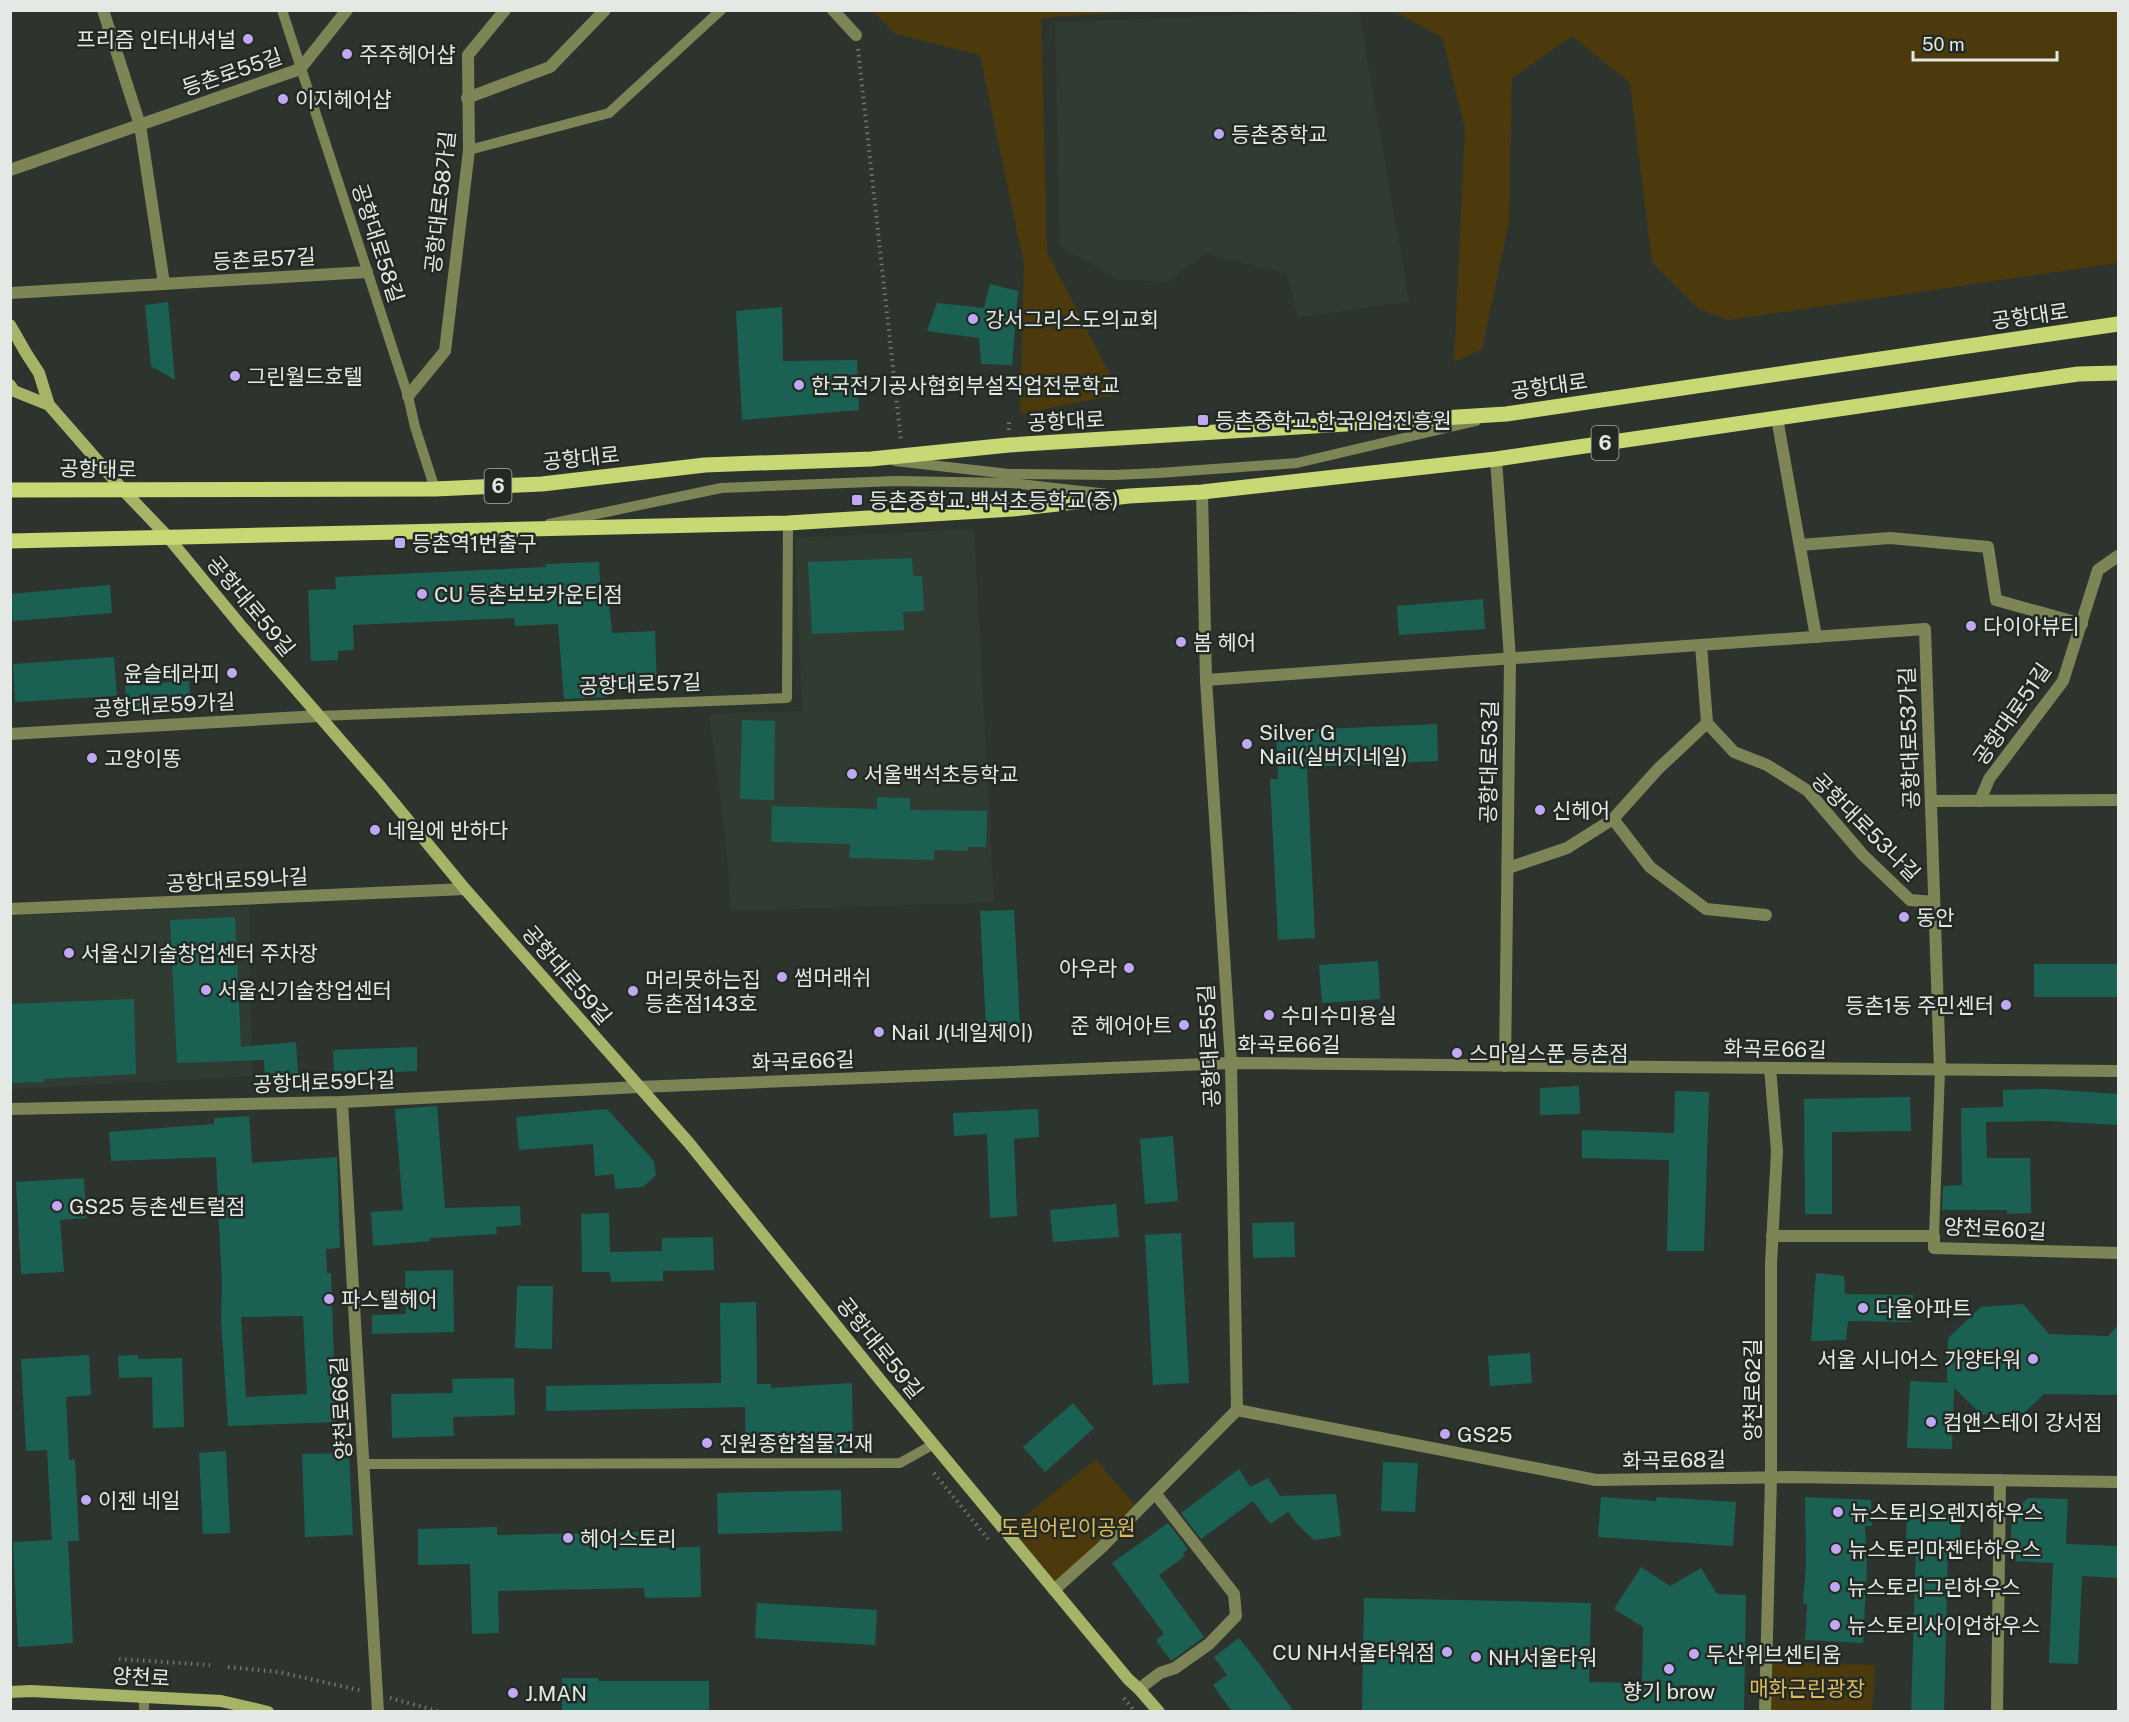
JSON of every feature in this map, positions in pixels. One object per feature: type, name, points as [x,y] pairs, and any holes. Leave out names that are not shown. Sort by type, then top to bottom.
[{"type":"main road","name":"공항대로","points":[[10,490],[435,489],[542,484],[705,465],[903,457],[1009,445],[1506,414],[2118,324]]},
{"type":"main road","points":[[10,325],[39,373],[49,405]]},
{"type":"main road","name":"6","points":[[10,541],[788,523],[1013,509],[1129,496],[1202,492],[1496,459],[2078,374],[2118,373]]},
{"type":"main road","points":[[10,385],[14,391],[49,405]]},
{"type":"main road","name":"공항대로59길","points":[[49,405],[124,491],[167,536],[465,889],[689,1143],[1054,1590],[1128,1679],[1160,1712]]},
{"type":"main road","name":"양천로","points":[[10,1692],[31,1691],[221,1701],[268,1712]]},
{"type":"street","points":[[103,10],[140,125],[164,284]]},
{"type":"street","name":"등촌로55길","points":[[10,170],[300,69],[347,10]]},
{"type":"street","name":"공항대로58가길","points":[[408,396],[445,351],[469,150],[468,55],[505,10]]},
{"type":"street","points":[[467,98],[550,67],[605,10]]},
{"type":"street","points":[[833,10],[856,35]]},
{"type":"street","name":"등촌로57길","points":[[10,293],[367,273]]},
{"type":"street","points":[[1778,418],[1816,637]]},
{"type":"street","name":"공항대로53길","points":[[1496,459],[1510,659],[1505,1066]]},
{"type":"street","name":"공항대로55길","points":[[1202,492],[1206,681],[1231,1063],[1237,1410]]},
{"type":"street","points":[[1800,545],[1890,538],[1988,548],[1996,600],[2082,624]]},
{"type":"street","name":"공항대로51길","points":[[1980,801],[1989,779],[2063,681],[2098,570],[2118,556]]},
{"type":"street","name":"공항대로53가길","points":[[1510,659],[1925,629],[1940,1070]]},
{"type":"street","points":[[1508,868],[1567,848],[1614,819],[1658,769],[1707,723],[1701,645]]},
{"type":"street","points":[[1206,681],[1510,659]]},
{"type":"street","name":"공항대로59가길","points":[[10,734],[319,716]]},
{"type":"street","name":"공항대로53나길","points":[[1707,723],[1734,752],[1767,765],[1808,791],[1863,855],[1910,900],[1934,902]]},
{"type":"street","points":[[1931,801],[2118,800]]},
{"type":"street","points":[[1614,819],[1650,867],[1706,909],[1766,915]]},
{"type":"street","name":"공항대로59나길","points":[[10,909],[465,889]]},
{"type":"street","name":"화곡로66길","points":[[639,1087],[1231,1063],[2118,1071]]},
{"type":"street","name":"양천로62길","points":[[1765,1712],[1771,1478],[1772,1236],[1777,1151],[1770,1068]]},
{"type":"street","name":"공항대로59다길","points":[[10,1109],[342,1102],[639,1087]]},
{"type":"street","name":"양천로66길","points":[[342,1102],[378,1712]]},
{"type":"street","name":"양천로60길","points":[[1772,1236],[1934,1236],[1934,1248],[2118,1253]]},
{"type":"street","points":[[1054,1590],[1101,1548],[1237,1410]]},
{"type":"street","name":"화곡로68길","points":[[1237,1410],[1596,1480],[1771,1478],[2118,1482]]},
{"type":"street","points":[[1997,1712],[2000,1480]]},
{"type":"street","points":[[1140,1689],[1160,1673],[1175,1668],[1209,1644],[1236,1616],[1234,1594],[1155,1493]]},
{"type":"lane","name":"공항대로58길","points":[[282,10],[408,396],[415,427],[435,489]]},
{"type":"lane","points":[[469,150],[609,113],[721,10]]},
{"type":"lane","points":[[2078,374],[2118,365]]},
{"type":"lane","points":[[871,459],[1009,474],[1171,473],[1296,463],[1506,414]]},
{"type":"lane","points":[[519,530],[721,488],[896,481],[1012,483],[1129,496]]},
{"type":"lane","name":"공항대로57길","points":[[319,716],[787,698],[788,523]]},
{"type":"lane","points":[[1934,1236],[1940,1070]]},
{"type":"lane","points":[[364,1464],[900,1463],[934,1444]]},
{"type":"lane","points":[[144,1697],[144,1712]]},
{"type":"path","points":[[856,35],[903,457]]},
{"type":"path","points":[[934,1473],[988,1539]]},
{"type":"path","points":[[119,1659],[210,1665]]},
{"type":"path","points":[[228,1668],[279,1672],[363,1691]]},
{"type":"path","points":[[384,1696],[441,1712]]},
{"type":"path","points":[[1123,1697],[1135,1712]]},
{"type":"shaded area","name":"등촌중학교","points":[[1359,11],[1409,301],[1298,318],[1287,273],[1205,254],[1168,282],[1117,279],[1060,246],[1055,22]]},
{"type":"shaded area","name":"서울백석초등학교","points":[[974,529],[994,902],[731,911],[725,833],[709,714],[802,711],[795,538]]},
{"type":"shaded area","name":"서울신기술창업센터","points":[[249,906],[252,1076],[11,1089],[11,916]]},
{"type":"green space","points":[[872,11],[1140,11],[1041,18],[1047,252],[1120,394],[1020,414],[1024,264],[980,55],[896,34]]},
{"type":"green space","points":[[1393,11],[2118,11],[2118,263],[1728,320],[1699,309],[1652,262],[1630,83],[1572,36],[1512,78],[1509,222],[1482,349],[1454,362],[1465,128],[1442,37]]},
{"type":"green space","name":"도림어린이공원","points":[[1096,1459],[1137,1508],[1056,1585],[1009,1529]]},
{"type":"green space","name":"매화근린광장","points":[[1771,1662],[1875,1665],[1872,1711],[1770,1712]]},
{"type":"building","name":"강서그리스도의교회","points":[[990,284],[1018,291],[1012,365],[981,364],[979,338],[927,331],[937,303],[984,308]]},
{"type":"building","points":[[168,302],[175,380],[151,366],[145,305]]},
{"type":"building","name":"한국전기공사협회부설직업전문학교","points":[[782,307],[783,361],[857,360],[859,410],[742,420],[736,311]]},
{"type":"building","points":[[912,558],[913,576],[922,576],[924,611],[903,612],[904,630],[812,634],[808,562]]},
{"type":"building","points":[[599,562],[601,603],[609,603],[612,633],[655,631],[657,687],[609,689],[609,697],[564,699],[558,624],[515,626],[514,618],[353,625],[354,650],[338,651],[338,660],[311,661],[308,590],[336,589],[335,577],[546,567],[545,564]]},
{"type":"building","points":[[110,585],[112,613],[13,621],[10,594]]},
{"type":"building","points":[[1483,599],[1485,629],[1399,635],[1397,606]]},
{"type":"building","points":[[114,657],[117,696],[15,702],[13,664]]},
{"type":"building","points":[[189,681],[191,707],[127,711],[125,685]]},
{"type":"building","points":[[742,720],[775,721],[774,800],[740,799]]},
{"type":"building","points":[[1437,724],[1438,761],[1307,767],[1315,938],[1278,940],[1270,779],[1278,779],[1276,731]]},
{"type":"building","points":[[877,797],[910,798],[910,810],[987,811],[986,847],[968,847],[968,851],[934,850],[934,860],[849,858],[850,844],[771,842],[772,806],[877,809]]},
{"type":"building","points":[[1014,910],[1020,1026],[986,1027],[980,911]]},
{"type":"building","name":"서울신기술창업센터","points":[[235,917],[241,1047],[296,1042],[298,1075],[265,1077],[264,1060],[177,1063],[170,920]]},
{"type":"building","points":[[1378,961],[1380,999],[1322,1003],[1319,965]]},
{"type":"building","points":[[2034,964],[2118,964],[2118,997],[2034,997]]},
{"type":"building","points":[[134,999],[136,1074],[10,1083],[10,1004]]},
{"type":"building","points":[[417,1047],[417,1071],[334,1075],[333,1050]]},
{"type":"building","points":[[1579,1086],[1580,1114],[1540,1115],[1540,1088]]},
{"type":"building","points":[[2046,1089],[2118,1094],[2118,1125],[2050,1121],[1986,1122],[1987,1158],[2030,1158],[2031,1213],[2007,1214],[2007,1210],[1942,1210],[1943,1186],[1962,1185],[1961,1108],[2003,1107],[2003,1090]]},
{"type":"building","points":[[1675,1091],[1709,1092],[1704,1251],[1667,1251],[1669,1160],[1582,1158],[1582,1130],[1674,1133]]},
{"type":"building","points":[[1910,1097],[1911,1131],[1832,1132],[1832,1214],[1805,1214],[1804,1099]]},
{"type":"building","points":[[437,1106],[445,1208],[520,1206],[521,1225],[496,1227],[497,1234],[430,1238],[430,1241],[373,1246],[371,1212],[403,1210],[395,1109]]},
{"type":"building","points":[[607,1109],[654,1161],[656,1175],[643,1187],[615,1189],[614,1174],[595,1176],[593,1144],[519,1150],[516,1117]]},
{"type":"building","points":[[1038,1109],[1039,1137],[1014,1139],[1017,1216],[990,1218],[987,1134],[954,1136],[953,1113]]},
{"type":"building","points":[[249,1116],[252,1163],[337,1157],[340,1248],[326,1249],[327,1273],[331,1273],[336,1422],[228,1426],[221,1318],[222,1288],[216,1157],[111,1161],[109,1132],[214,1124],[214,1118]],"holes":[[[303,1316],[307,1394],[246,1397],[241,1317]]]},
{"type":"building","points":[[1173,1136],[1178,1201],[1145,1204],[1140,1139]]},
{"type":"building","points":[[84,1178],[86,1218],[60,1220],[64,1272],[21,1274],[16,1182]]},
{"type":"building","points":[[1116,1204],[1119,1237],[1053,1242],[1050,1210]]},
{"type":"building","points":[[609,1213],[610,1252],[662,1251],[662,1238],[713,1237],[714,1270],[663,1271],[663,1281],[611,1282],[610,1272],[582,1272],[581,1214]]},
{"type":"building","points":[[1294,1222],[1295,1257],[1253,1258],[1252,1223]]},
{"type":"building","points":[[1181,1233],[1189,1383],[1153,1385],[1145,1235]]},
{"type":"building","points":[[453,1270],[454,1332],[372,1334],[372,1315],[406,1314],[405,1271]]},
{"type":"building","name":"다울아파트","points":[[1816,1273],[1844,1276],[1845,1294],[1913,1295],[1911,1322],[1848,1321],[1846,1340],[1811,1341]]},
{"type":"building","points":[[517,1286],[553,1286],[552,1349],[515,1348]]},
{"type":"building","points":[[756,1302],[757,1384],[771,1384],[771,1388],[852,1383],[853,1453],[809,1454],[809,1446],[746,1449],[745,1407],[546,1411],[546,1386],[721,1383],[720,1303]]},
{"type":"building","name":"서울 시니어스 가양타워","points":[[2023,1304],[2049,1334],[2108,1336],[2118,1325],[2118,1395],[2044,1394],[2024,1413],[1982,1415],[1954,1388],[1952,1449],[1907,1448],[1910,1381],[1949,1383],[1947,1381],[1948,1338],[1981,1307]]},
{"type":"building","points":[[1530,1353],[1532,1383],[1490,1386],[1488,1356]]},
{"type":"building","points":[[89,1355],[91,1395],[66,1397],[69,1460],[75,1459],[79,1541],[68,1541],[73,1643],[18,1647],[13,1542],[52,1540],[47,1450],[26,1451],[21,1359]]},
{"type":"building","points":[[138,1355],[138,1359],[182,1358],[184,1427],[153,1428],[152,1377],[119,1378],[118,1356]]},
{"type":"building","points":[[514,1378],[515,1415],[453,1417],[454,1436],[392,1438],[391,1394],[453,1393],[452,1379]]},
{"type":"building","points":[[1073,1403],[1094,1428],[1045,1472],[1023,1447]]},
{"type":"building","points":[[226,1451],[230,1533],[203,1534],[199,1453]]},
{"type":"building","points":[[349,1453],[353,1535],[305,1537],[302,1454]]},
{"type":"building","points":[[1383,1462],[1418,1463],[1415,1512],[1381,1511]]},
{"type":"building","points":[[1239,1469],[1250,1487],[1268,1478],[1280,1496],[1336,1494],[1341,1536],[1314,1540],[1288,1512],[1270,1524],[1253,1501],[1201,1539],[1181,1513]]},
{"type":"building","points":[[841,1490],[842,1531],[718,1534],[717,1493]]},
{"type":"building","points":[[1601,1497],[1656,1501],[1657,1497],[1736,1502],[1733,1546],[1598,1537]]},
{"type":"building","points":[[1805,1497],[1871,1500],[1872,1526],[1865,1526],[1867,1565],[1863,1643],[1805,1640],[1807,1604],[1803,1603],[1806,1564]]},
{"type":"building","points":[[2028,1498],[2068,1499],[2066,1544],[2118,1546],[2118,1578],[2082,1576],[2078,1664],[2049,1663],[2053,1563],[2010,1561],[2012,1514]]},
{"type":"building","points":[[1907,1513],[1961,1514],[1960,1547],[1948,1547],[1944,1712],[1911,1712],[1916,1548],[1906,1548]]},
{"type":"building","points":[[1168,1523],[1188,1549],[1183,1553],[1185,1556],[1159,1575],[1204,1637],[1171,1661],[1156,1640],[1164,1634],[1112,1563]]},
{"type":"building","points":[[497,1527],[497,1535],[643,1532],[644,1548],[700,1547],[701,1597],[645,1598],[644,1588],[498,1591],[499,1633],[472,1634],[470,1564],[418,1565],[418,1529]]},
{"type":"building","name":"NH서울타워","points":[[1641,1567],[1670,1586],[1701,1568],[1717,1594],[1746,1595],[1744,1712],[1362,1712],[1364,1598],[1591,1603],[1589,1682],[1642,1683],[1643,1627],[1614,1609]]},
{"type":"building","points":[[757,1603],[877,1610],[875,1645],[755,1638]]},
{"type":"building","points":[[1239,1638],[1294,1712],[1232,1712],[1213,1685],[1227,1675],[1214,1657]]},
{"type":"building","points":[[562,1678],[598,1678],[598,1681],[709,1681],[709,1712],[562,1712]]},
{"type":"place","name":"프리즘 인터내셔널","points":[[248,39]]},
{"type":"place","name":"주주헤어샵","points":[[347,54]]},
{"type":"place","name":"이지헤어샵","points":[[283,99]]},
{"type":"place","name":"등촌중학교","points":[[1219,134]]},
{"type":"place","name":"강서그리스도의교회","points":[[973,319]]},
{"type":"place","name":"그린월드호텔","points":[[235,376]]},
{"type":"place","name":"한국전기공사협회부설직업전문학교","points":[[799,385]]},
{"type":"place","name":"등촌중학교.한국임업진흥원","points":[[1203,420]]},
{"type":"place","name":"등촌중학교.백석초등학교(중)","points":[[857,500]]},
{"type":"place","name":"등촌역1번출구","points":[[400,543]]},
{"type":"place","name":"CU 등촌보보카운티점","points":[[422,594]]},
{"type":"place","name":"다이아뷰티","points":[[1971,626]]},
{"type":"place","name":"봄 헤어","points":[[1181,642]]},
{"type":"place","name":"윤슬테라피","points":[[232,673]]},
{"type":"place","name":"Silver G Nail(실버지네일)","points":[[1247,744]]},
{"type":"place","name":"고양이똥","points":[[92,758]]},
{"type":"place","name":"서울백석초등학교","points":[[852,774]]},
{"type":"place","name":"신헤어","points":[[1540,810]]},
{"type":"place","name":"네일에 반하다","points":[[375,830]]},
{"type":"place","name":"동안","points":[[1904,917]]},
{"type":"place","name":"서울신기술창업센터 주차장","points":[[69,953]]},
{"type":"place","name":"아우라","points":[[1129,968]]},
{"type":"place","name":"썸머래쉬","points":[[782,977]]},
{"type":"place","name":"서울신기술창업센터","points":[[206,990]]},
{"type":"place","name":"머리못하는집 등촌점143호","points":[[633,991]]},
{"type":"place","name":"등촌1동 주민센터","points":[[2006,1005]]},
{"type":"place","name":"수미수미용실","points":[[1269,1015]]},
{"type":"place","name":"준 헤어아트","points":[[1184,1025]]},
{"type":"place","name":"Nail J(네일제이)","points":[[879,1032]]},
{"type":"place","name":"스마일스푼 등촌점","points":[[1457,1053]]},
{"type":"place","name":"GS25 등촌센트럴점","points":[[57,1206]]},
{"type":"place","name":"파스텔헤어","points":[[329,1299]]},
{"type":"place","name":"다울아파트","points":[[1863,1308]]},
{"type":"place","name":"서울 시니어스 가양타워","points":[[2033,1359]]},
{"type":"place","name":"컴앤스테이 강서점","points":[[1931,1422]]},
{"type":"place","name":"GS25","points":[[1445,1434]]},
{"type":"place","name":"진원종합철물건재","points":[[707,1443]]},
{"type":"place","name":"이젠 네일","points":[[86,1500]]},
{"type":"place","name":"뉴스토리오렌지하우스","points":[[1838,1512]]},
{"type":"place","name":"헤어스토리","points":[[568,1538]]},
{"type":"place","name":"뉴스토리마젠타하우스","points":[[1836,1549]]},
{"type":"place","name":"뉴스토리그린하우스","points":[[1835,1587]]},
{"type":"place","name":"뉴스토리사이언하우스","points":[[1835,1625]]},
{"type":"place","name":"CU NH서울타워점","points":[[1447,1652]]},
{"type":"place","name":"두산위브센티움","points":[[1694,1654]]},
{"type":"place","name":"NH서울타워","points":[[1476,1657]]},
{"type":"place","name":"향기 brow","points":[[1669,1669]]},
{"type":"place","name":"J.MAN","points":[[513,1693]]}]
